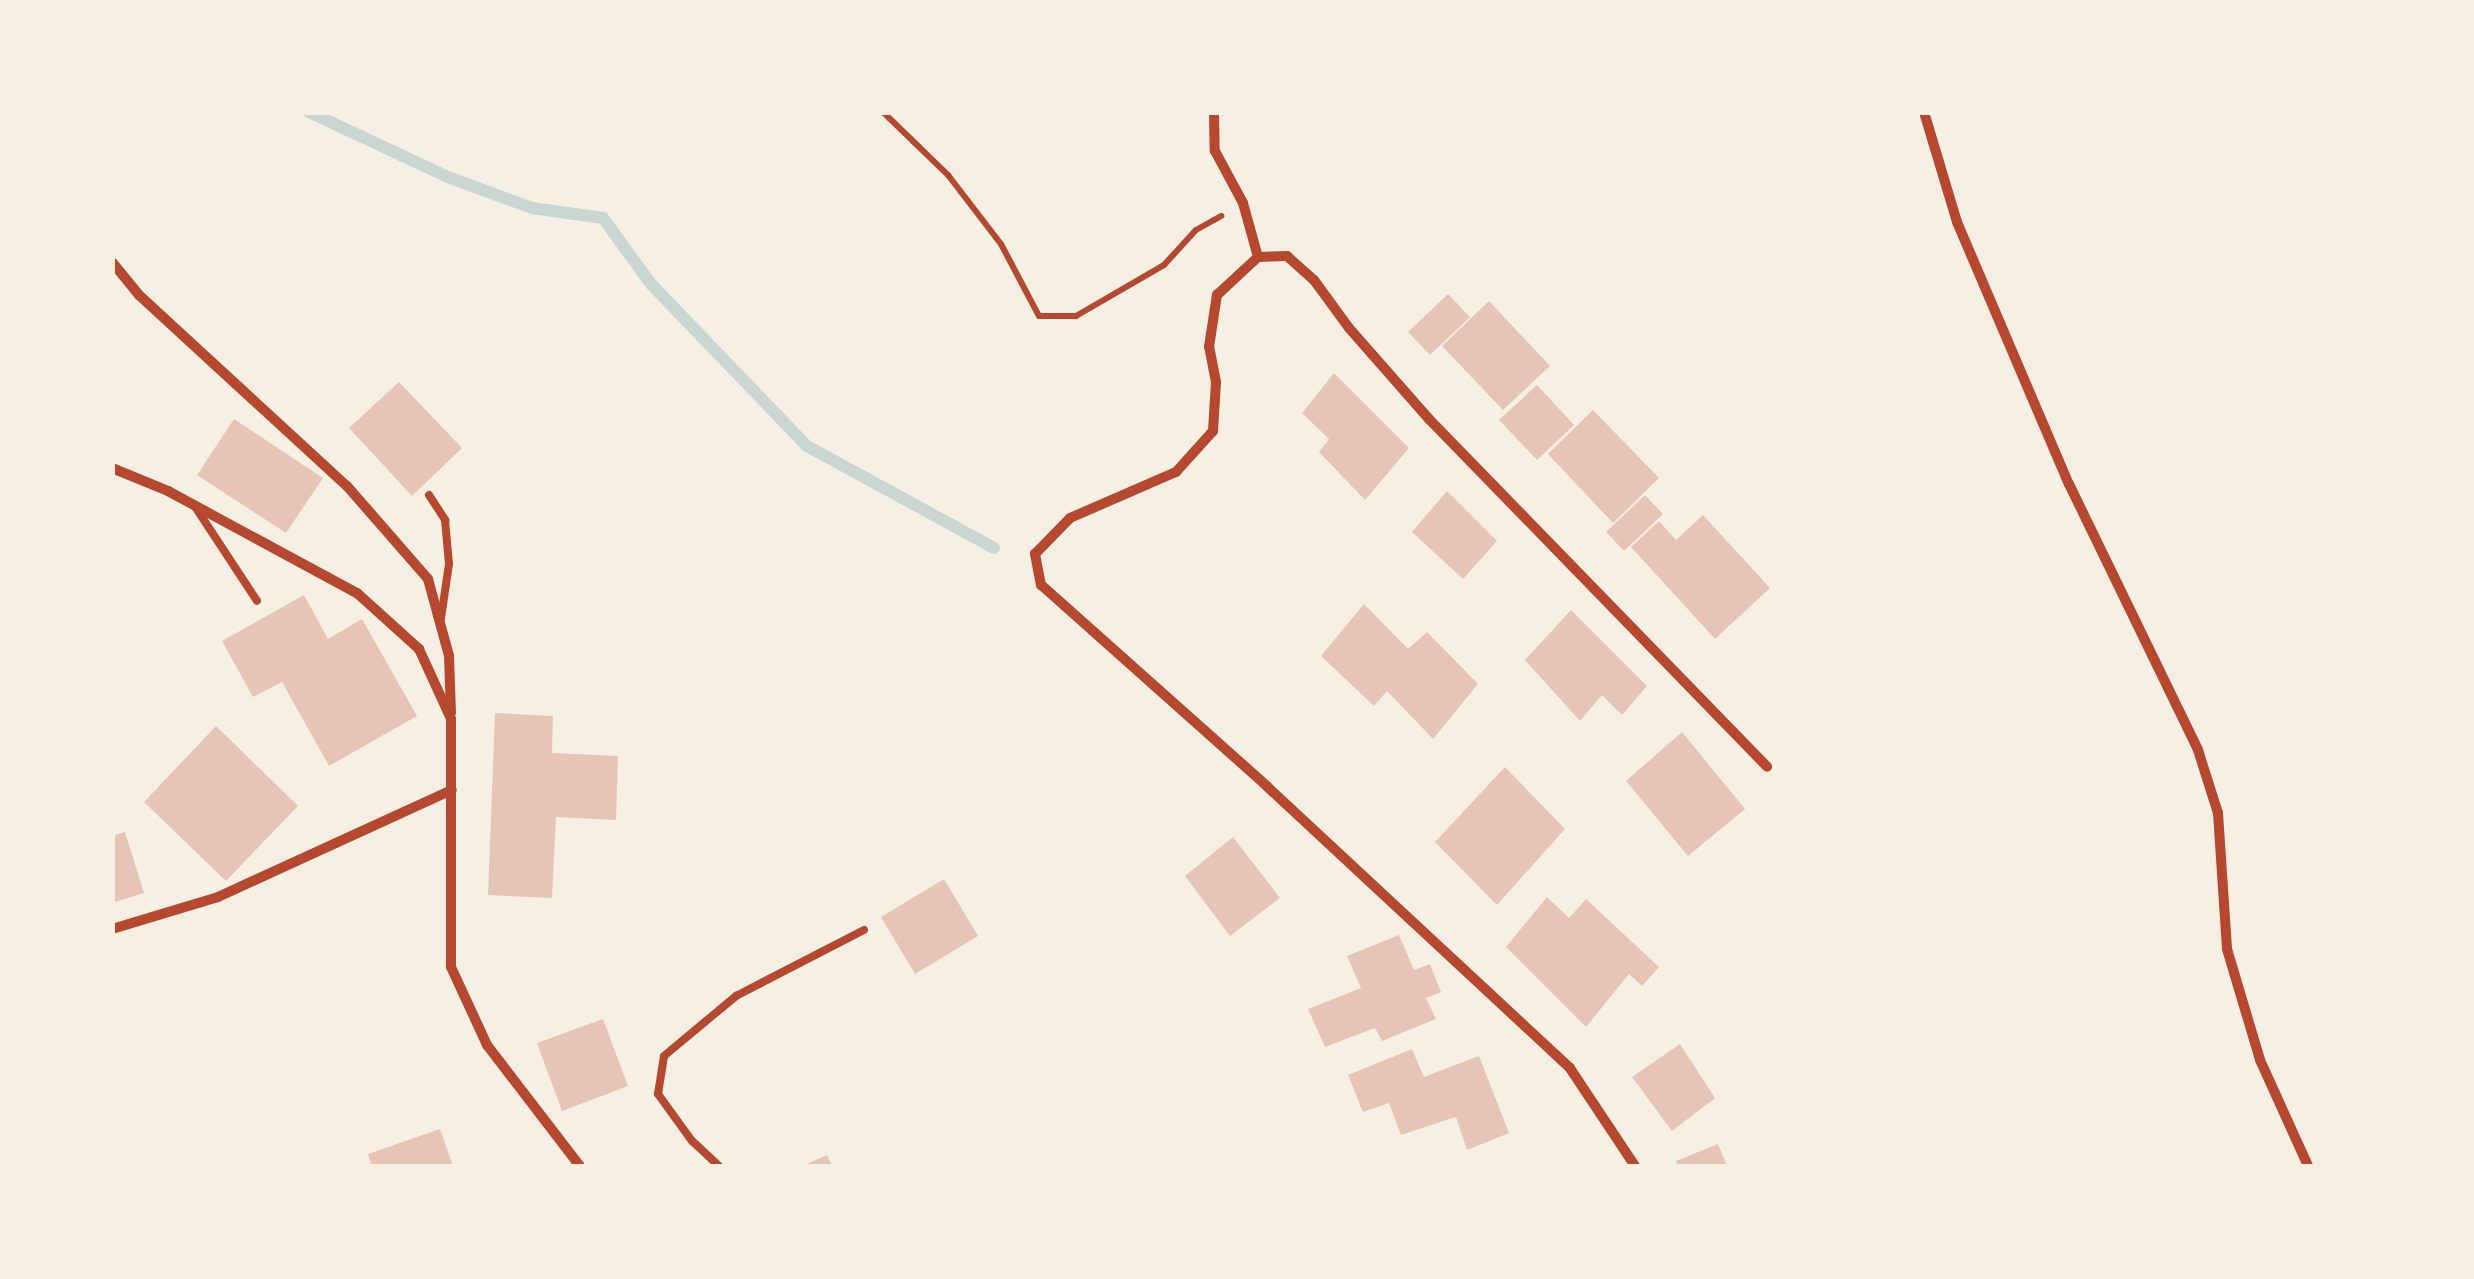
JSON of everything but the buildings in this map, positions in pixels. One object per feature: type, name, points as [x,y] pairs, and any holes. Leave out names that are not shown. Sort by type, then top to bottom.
[{"type":"street","points":[[1214,112],[1215,151],[1244,203],[1258,257]]},
{"type":"street","points":[[1924,112],[1957,222],[2070,484],[2198,750],[2218,813],[2226,949],[2260,1060],[2308,1166]]},
{"type":"street","points":[[1634,1166],[1570,1068],[1268,788],[1041,585],[1035,554],[1070,518],[1176,472],[1213,431],[1216,382],[1209,346],[1216,295],[1258,257],[1287,256],[1314,280],[1349,328],[1429,419],[1768,767]]},
{"type":"street","points":[[112,262],[139,295],[348,486],[428,578],[449,656],[450,966],[488,1046],[580,1166]]},
{"type":"street","points":[[112,468],[194,504],[357,592],[419,650],[451,719]]},
{"type":"street","points":[[112,929],[218,898],[452,790]]},
{"type":"lane","points":[[429,495],[444,520],[449,564],[440,622]]},
{"type":"lane","points":[[194,504],[257,601]]},
{"type":"lane","points":[[720,1166],[692,1141],[658,1094],[664,1056],[736,996],[864,930]]},
{"type":"path","points":[[883,112],[895,119],[948,175],[1002,244],[1039,316],[1076,316],[1164,265],[1196,230],[1244,203]]},
{"type":"waterway","points":[[309,112],[448,177],[532,208],[603,218],[651,284],[807,446],[994,548]]}]
